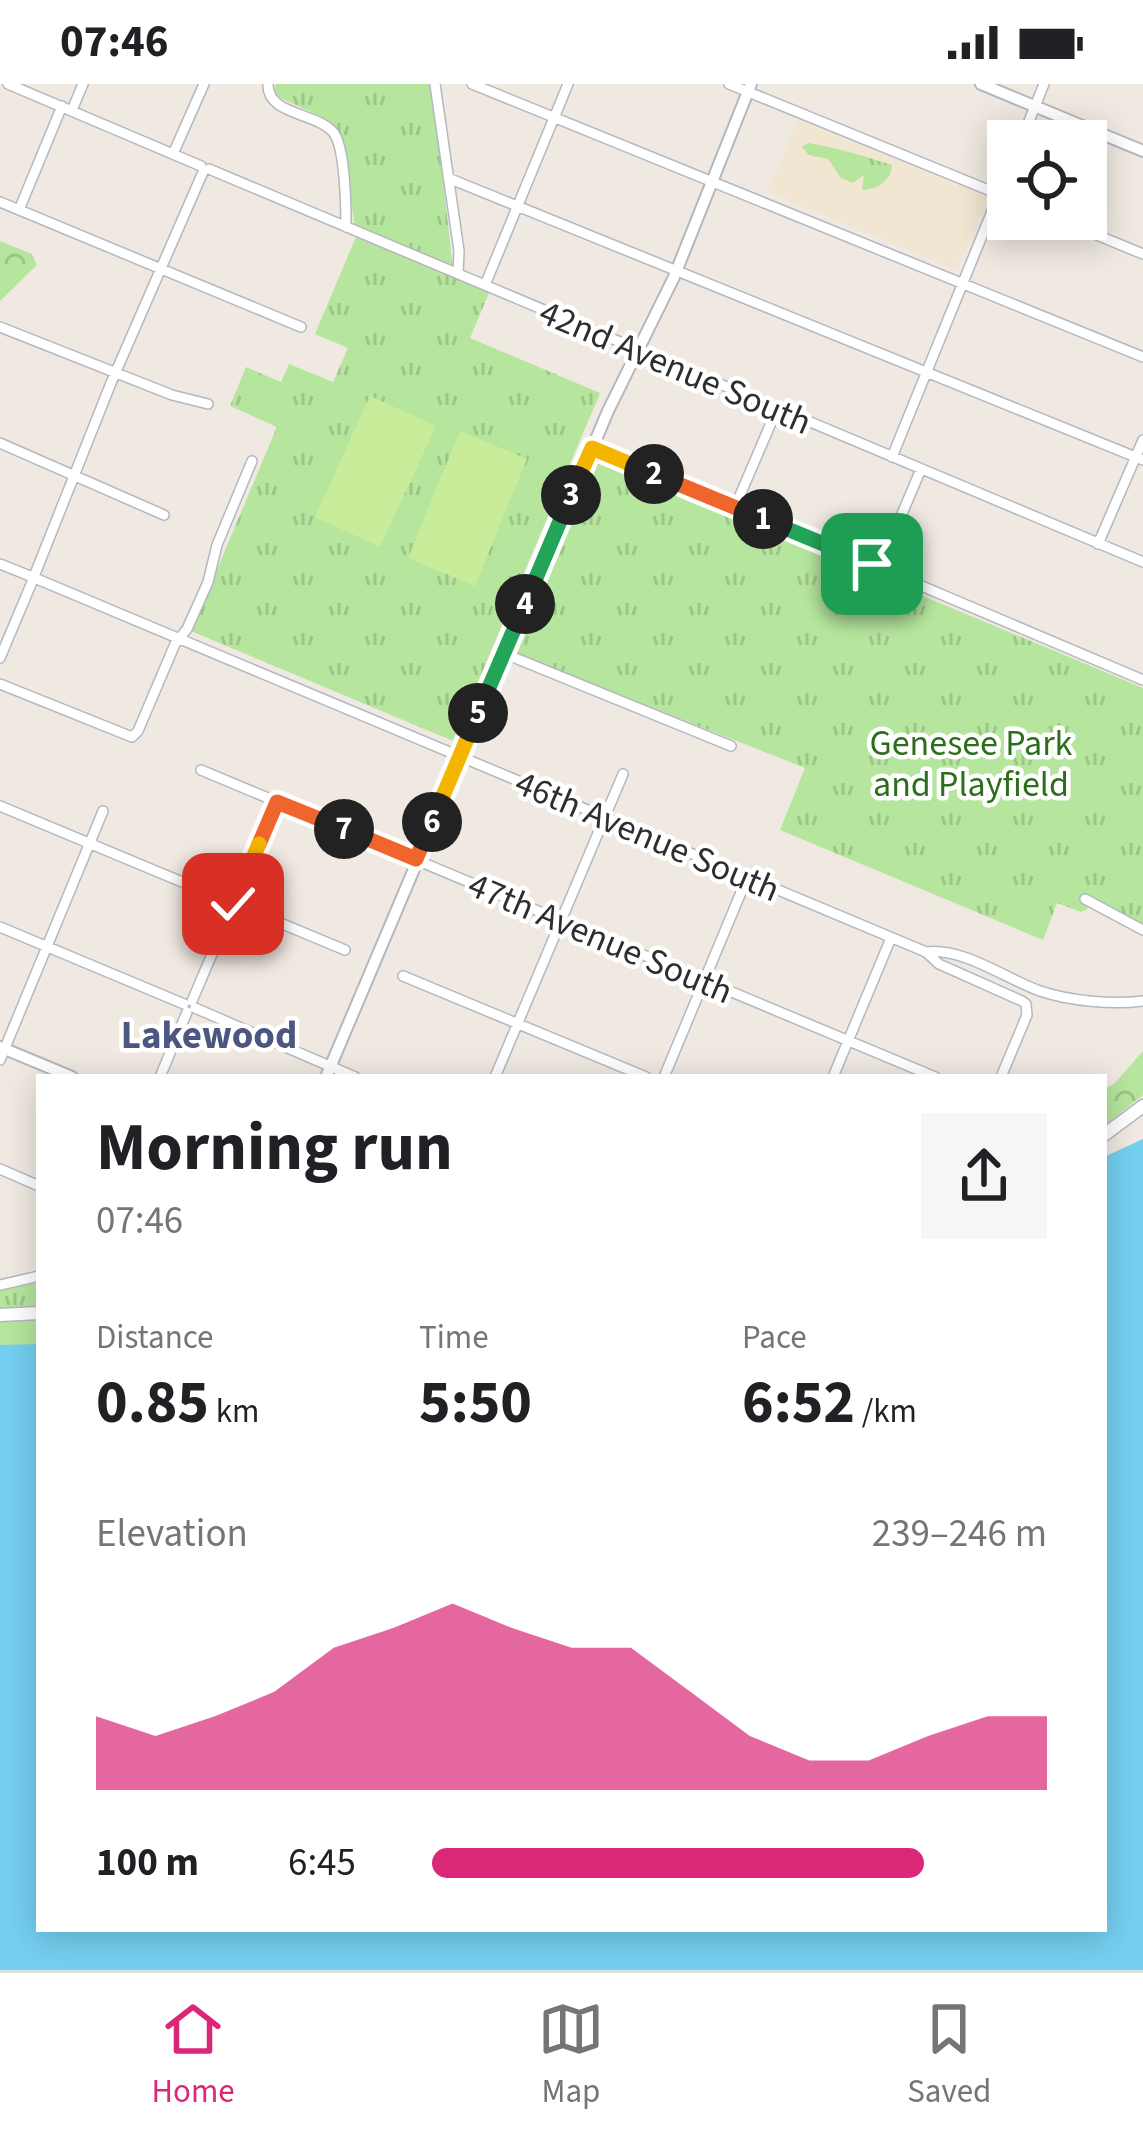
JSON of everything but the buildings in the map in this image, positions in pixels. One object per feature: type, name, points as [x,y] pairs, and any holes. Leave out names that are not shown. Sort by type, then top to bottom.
[{"type":"main road","points":[[1107,1133],[1143,1106]]},
{"type":"main road","points":[[0,1315],[36,1312]]},
{"type":"street","name":"42nd Avenue South","points":[[8,84],[1143,562]]},
{"type":"street","points":[[19,210],[83,84]]},
{"type":"street","points":[[173,154],[203,84]]},
{"type":"street","points":[[435,84],[459,251],[458,274]]},
{"type":"street","points":[[472,84],[1143,357]]},
{"type":"street","points":[[485,285],[568,84]]},
{"type":"street","points":[[729,84],[750,88],[987,189]]},
{"type":"street","points":[[981,84],[1143,151]]},
{"type":"street","points":[[1029,120],[1044,84]]},
{"type":"street","points":[[0,927],[190,1006],[328,1072],[592,448],[677,270],[750,88]]},
{"type":"street","points":[[268,89],[274,102],[330,129],[340,148],[346,226]]},
{"type":"street","points":[[0,658],[204,169]]},
{"type":"street","points":[[448,178],[1139,459]]},
{"type":"street","points":[[0,202],[302,327]]},
{"type":"street","points":[[892,457],[987,231]]},
{"type":"street","points":[[1107,239],[1143,254]]},
{"type":"street","points":[[0,327],[172,395],[208,404]]},
{"type":"street","points":[[735,507],[777,410]]},
{"type":"street","points":[[1098,544],[1139,459],[1143,440]]},
{"type":"street","points":[[0,442],[164,514]]},
{"type":"street","points":[[592,448],[1143,680]]},
{"type":"street","points":[[0,684],[132,737],[142,725],[208,582],[217,545],[252,461]]},
{"type":"street","points":[[879,565],[920,469]]},
{"type":"street","name":"46th Avenue South","points":[[0,564],[926,952],[946,953],[1043,992],[1107,1002],[1143,1001]]},
{"type":"street","points":[[503,653],[731,746]]},
{"type":"street","name":"47th Avenue South","points":[[201,770],[928,1074]]},
{"type":"street","points":[[496,1074],[623,774]]},
{"type":"street","points":[[161,1074],[277,802]]},
{"type":"street","points":[[0,806],[345,950]]},
{"type":"street","points":[[64,1074],[2,1052],[103,811]]},
{"type":"street","points":[[665,1074],[747,878]]},
{"type":"street","points":[[1084,899],[1143,930]]},
{"type":"street","points":[[834,1074],[891,938]]},
{"type":"street","name":"46th Avenue South","points":[[926,952],[939,964],[1026,1004],[1027,1015],[1002,1074]]},
{"type":"street","points":[[403,976],[639,1074]]},
{"type":"street","points":[[0,1169],[36,1185]]},
{"type":"street","points":[[0,1285],[36,1277]]},
{"type":"shaded area","points":[[798,119],[987,197],[956,270],[768,192]]},
{"type":"green space","points":[[276,84],[432,84],[454,277],[489,293],[470,338],[600,393],[453,741],[191,631],[277,427],[230,406],[246,367],[281,382],[289,364],[333,382],[348,348],[315,334],[356,237],[342,136],[326,119],[272,94]]},
{"type":"green space","points":[[808,143],[892,165],[891,171],[882,184],[862,190],[864,175],[853,183],[841,178],[828,159],[809,155],[802,147]]},
{"type":"green space","points":[[0,241],[32,254],[37,265],[0,301]]},
{"type":"green space","points":[[370,396],[436,426],[380,547],[315,517]]},
{"type":"green space","points":[[460,431],[527,459],[475,586],[408,558]]},
{"type":"green space","name":"Genesee Park and Playfield","points":[[594,458],[1143,688],[1143,924],[1097,904],[1081,912],[1057,903],[1043,940],[780,830],[805,768],[513,653]]},
{"type":"green space","points":[[1143,1051],[1143,1095],[1107,1124],[1107,1088]]},
{"type":"green space","points":[[36,1282],[36,1345],[0,1345],[0,1289]]},
{"type":"water","points":[[1143,1139],[1143,1970],[0,1970],[0,1345],[36,1344],[36,1932],[1107,1932],[1107,1156]]},
{"type":"district","name":"Lakewood","points":[[209,1034]]},
{"type":"route","points":[[233,904],[277,802],[416,859],[592,448],[872,564]]}]
